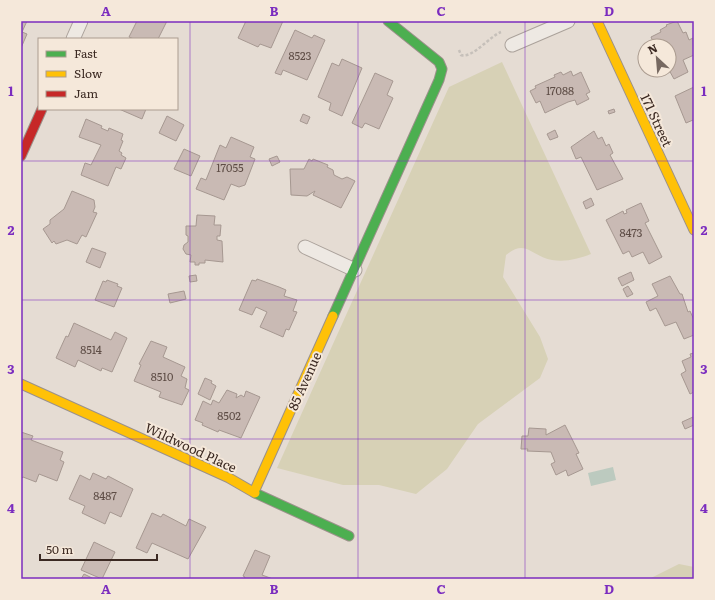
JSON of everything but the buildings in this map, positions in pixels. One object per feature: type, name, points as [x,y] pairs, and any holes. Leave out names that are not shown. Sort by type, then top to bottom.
[{"type":"street","points":[[73,38],[81,21]]},
{"type":"street","name":"85 Avenue","points":[[254,492],[437,87],[442,67],[430,54],[388,21]]},
{"type":"street","points":[[512,45],[568,21]]},
{"type":"street","name":"171 Street","points":[[597,21],[694,230]]},
{"type":"street","points":[[21,156],[42,110]]},
{"type":"street","points":[[305,248],[355,270]]},
{"type":"street","name":"Wildwood Place","points":[[21,384],[229,478],[254,492],[349,536]]},
{"type":"path","points":[[459,50],[461,55],[468,55],[490,37],[501,32]]},
{"type":"shaded area","points":[[502,62],[591,254],[572,260],[557,261],[539,256],[524,248],[519,248],[506,255],[503,277],[540,337],[548,359],[540,378],[478,424],[447,469],[416,494],[379,485],[343,485],[277,468],[449,87]]},
{"type":"shaded area","points":[[613,467],[616,480],[591,486],[588,473]]},
{"type":"shaded area","points":[[679,564],[694,567],[694,579],[649,579]]},
{"type":"traffic: fast","points":[[333,316],[439,80],[442,69],[439,62],[388,21]]},
{"type":"traffic: fast","points":[[255,493],[349,536]]},
{"type":"traffic: slow","points":[[597,21],[694,230]]},
{"type":"traffic: slow","points":[[254,492],[333,316]]},
{"type":"traffic: slow","points":[[21,384],[229,478],[255,493]]},
{"type":"traffic: jam","points":[[21,156],[42,110]]}]
